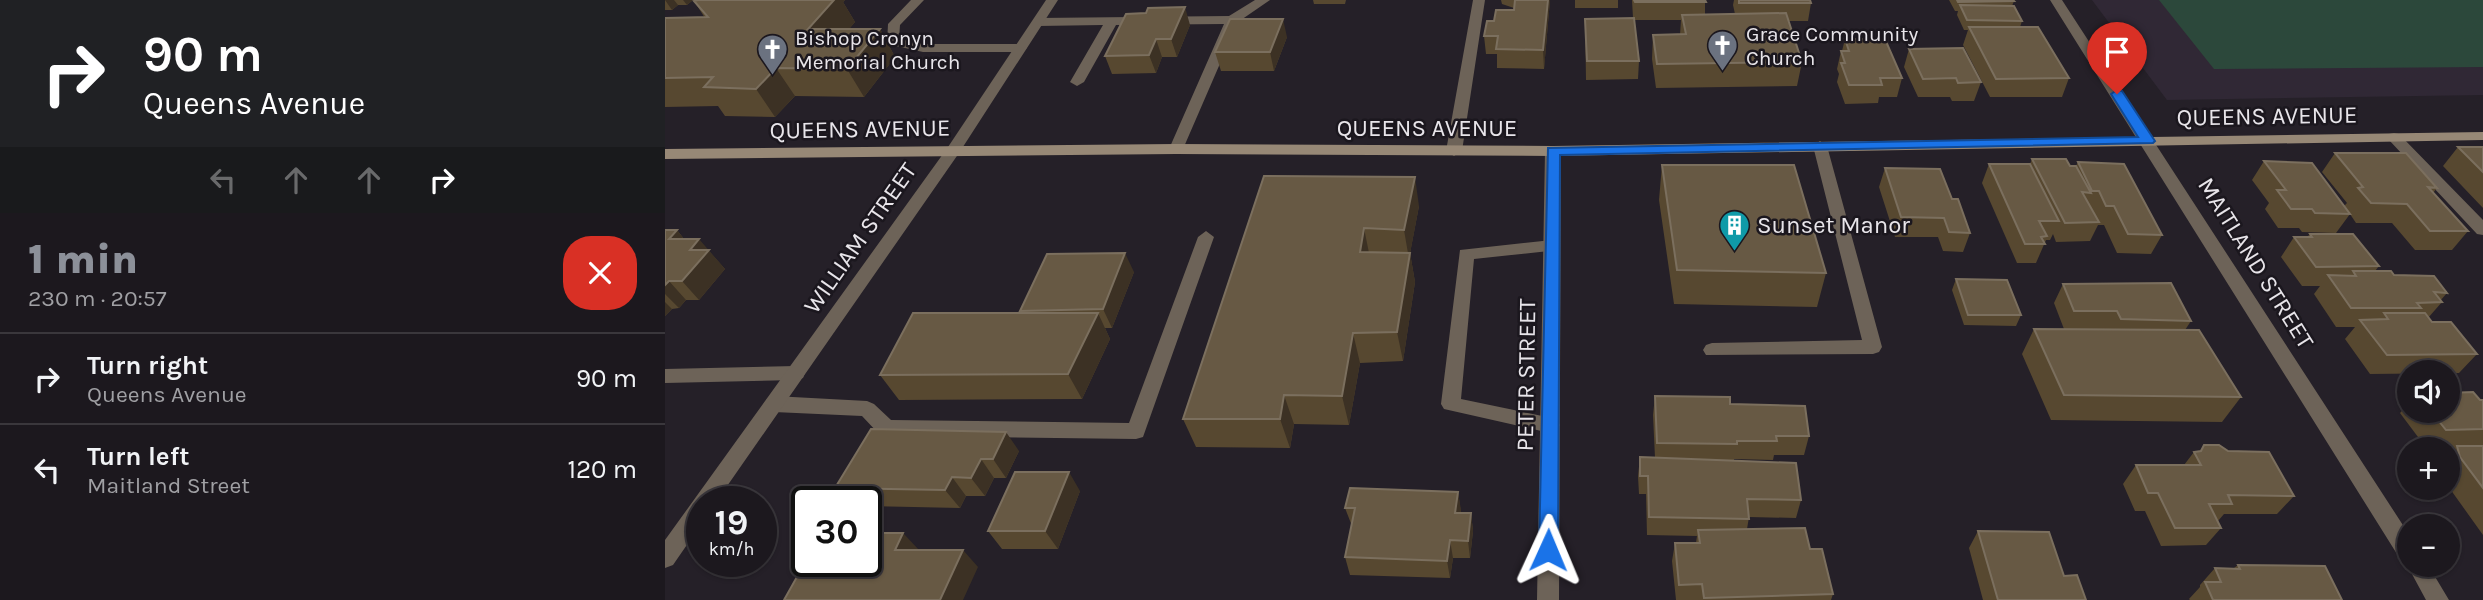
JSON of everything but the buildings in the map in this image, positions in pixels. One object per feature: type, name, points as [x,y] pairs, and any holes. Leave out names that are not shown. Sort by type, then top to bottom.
[{"type":"main road","name":"QUEENS AVENUE","points":[[665,154],[1176,149],[1553,151],[2483,136]]},
{"type":"street","points":[[918,0],[894,24],[893,41],[923,48],[1020,48]]},
{"type":"street","name":"WILLIAM STREET","points":[[716,486],[954,150],[1052,0]]},
{"type":"street","points":[[1038,22],[1232,20],[1264,0]]},
{"type":"street","points":[[1454,151],[1479,0]]},
{"type":"street","name":"MAITLAND STREET","points":[[2056,0],[2397,534]]},
{"type":"street","points":[[1176,149],[1232,20]]},
{"type":"street","points":[[1077,82],[1112,21]]},
{"type":"street","points":[[2394,137],[2483,230]]},
{"type":"street","points":[[1712,350],[1873,347],[1820,146]]},
{"type":"street","name":"PETER STREET","points":[[1548,600],[1553,151]]},
{"type":"street","points":[[774,404],[867,409],[886,428],[1136,431],[1206,237]]},
{"type":"street","points":[[1550,425],[1451,404],[1466,254],[1552,246]]},
{"type":"street","points":[[665,376],[796,373]]},
{"type":"street","name":"WILLIAM STREET","points":[[665,558],[686,528]]},
{"type":"street","points":[[2424,577],[2438,600]]},
{"type":"shaded area","points":[[2092,0],[2483,0],[2483,95],[2167,100]]},
{"type":"green space","points":[[2159,0],[2483,0],[2483,67],[2214,69]]},
{"type":"place","name":"Grace Community Church","points":[[1723,73]]},
{"type":"place","name":"Bishop Cronyn Memorial Church","points":[[772,77]]},
{"type":"place","name":"Sunset Manor","points":[[1734,252]]},
{"type":"route","points":[[1548,550],[1553,151],[2148,141],[2117,94]]}]
